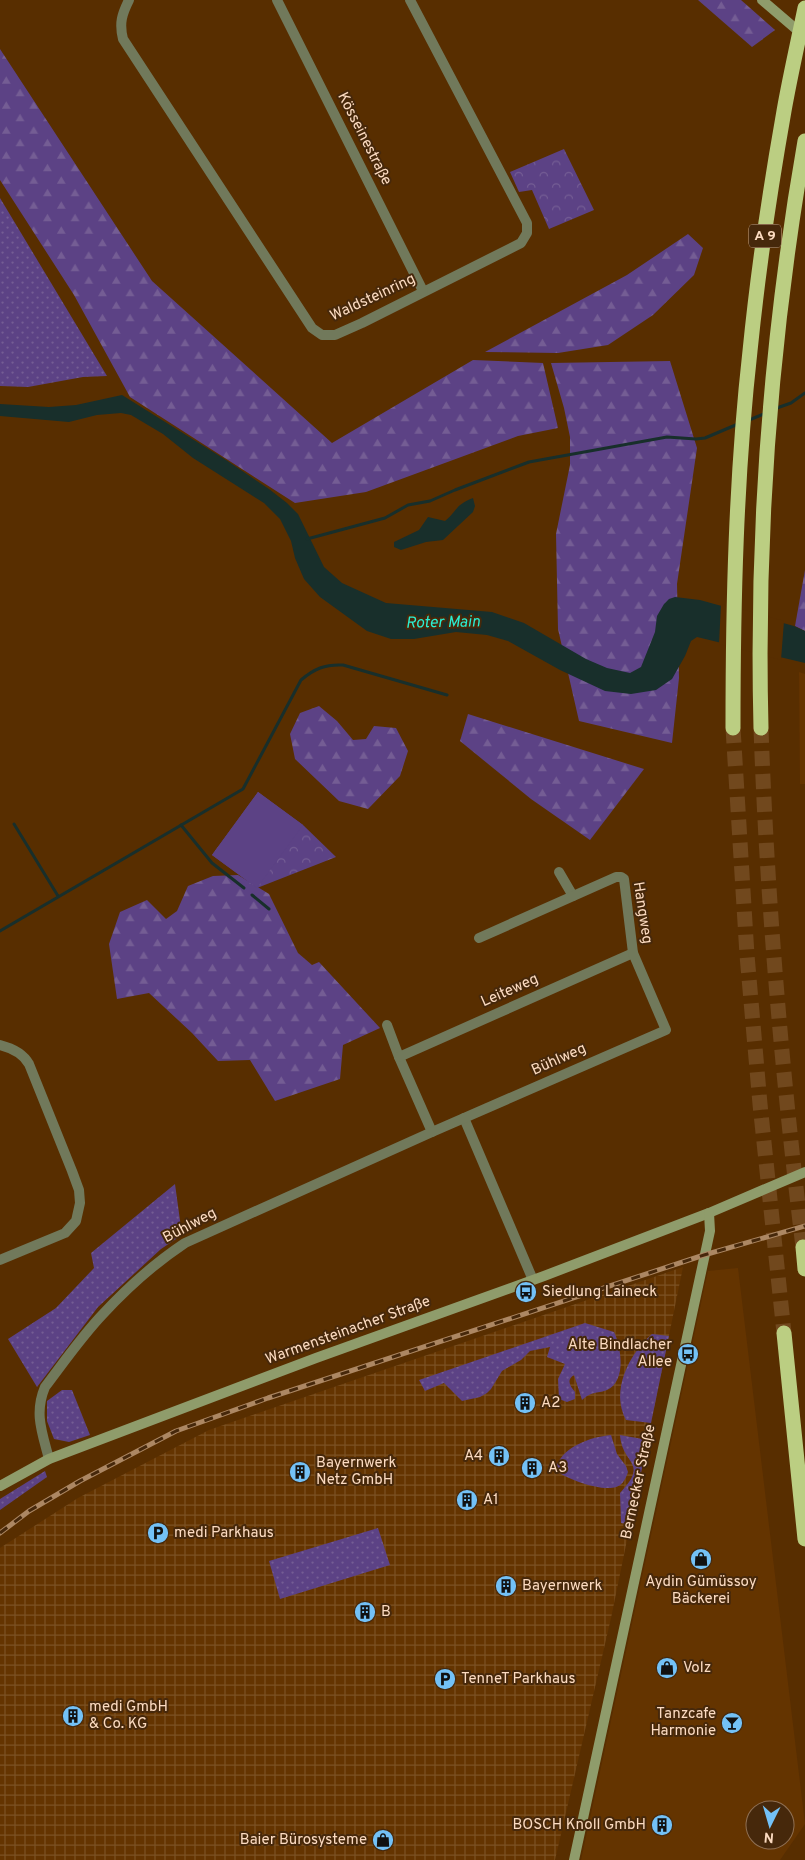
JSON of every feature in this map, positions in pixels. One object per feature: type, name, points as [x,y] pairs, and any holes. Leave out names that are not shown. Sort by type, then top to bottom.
[{"type":"highway","name":"A 9","points":[[733,728],[733,666],[739,485],[752,331],[784,110],[804,13]]},
{"type":"highway","name":"A 9","points":[[760,728],[759,667],[764,476],[784,276],[805,141]]},
{"type":"highway","points":[[804,1250],[805,1269]]},
{"type":"highway","points":[[784,1333],[805,1539]]},
{"type":"street","name":"Waldsteinring","points":[[130,0],[122,13],[120,27],[123,39],[312,328],[322,335],[335,334],[362,323],[521,243],[527,233],[526,223],[410,0]]},
{"type":"street","name":"Kösseinestraße","points":[[277,0],[424,292]]},
{"type":"street","points":[[762,0],[805,37]]},
{"type":"street","points":[[559,872],[573,896]]},
{"type":"street","name":"Hangweg","points":[[479,938],[616,877],[621,877],[624,879],[633,953],[666,1030]]},
{"type":"street","name":"Leiteweg","points":[[399,1057],[633,953]]},
{"type":"street","points":[[387,1025],[432,1132]]},
{"type":"street","name":"Bühlweg","points":[[50,1459],[38,1416],[40,1400],[45,1387],[102,1314],[131,1285],[185,1242],[666,1030]]},
{"type":"street","points":[[0,1045],[18,1052],[29,1064],[79,1190],[80,1203],[76,1220],[65,1233],[0,1260]]},
{"type":"street","points":[[464,1118],[533,1280]]},
{"type":"street","points":[[709,1213],[805,1172]]},
{"type":"street","name":"Warmensteinacher Straße","points":[[0,1486],[50,1459],[709,1213]]},
{"type":"street","name":"Bernecker Straße","points":[[574,1860],[710,1231],[709,1213]]},
{"type":"shaded area","points":[[799,672],[805,674],[805,784],[800,784]]},
{"type":"shaded area","points":[[683,1267],[611,1618],[555,1860],[0,1860],[0,1548],[78,1498],[209,1430]]},
{"type":"shaded area","points":[[738,1268],[805,1824],[795,1838],[795,1800],[745,1800],[745,1850],[787,1850],[780,1860],[581,1860],[708,1271]]},
{"type":"green space","points":[[698,0],[741,0],[775,30],[752,47]]},
{"type":"green space","points":[[0,49],[152,281],[332,443],[473,360],[543,363],[558,428],[518,436],[366,492],[295,503],[130,397],[74,295],[0,180]]},
{"type":"green space","points":[[564,149],[594,210],[549,229],[532,190],[519,192],[510,172]]},
{"type":"green space","points":[[0,198],[107,376],[83,377],[28,387],[0,386]]},
{"type":"green space","points":[[688,234],[703,248],[694,275],[653,315],[608,345],[558,353],[485,352],[627,275]]},
{"type":"green space","points":[[670,361],[697,448],[677,584],[679,678],[672,743],[579,721],[558,629],[556,534],[570,465],[570,437],[551,363]]},
{"type":"green space","points":[[805,570],[805,631],[795,626]]},
{"type":"green space","points":[[319,706],[337,721],[353,740],[366,739],[374,726],[396,728],[408,751],[400,776],[368,809],[339,801],[295,759],[290,734],[300,713]]},
{"type":"green space","points":[[468,714],[644,769],[590,840],[531,799],[460,741]]},
{"type":"green space","points":[[258,792],[303,825],[336,857],[257,888],[212,855]]},
{"type":"green space","points":[[258,792],[303,825],[257,888],[212,855]]},
{"type":"green space","points":[[238,875],[269,894],[298,953],[312,965],[319,962],[380,1028],[343,1045],[340,1079],[275,1101],[250,1060],[218,1061],[192,1033],[149,993],[117,999],[109,944],[120,912],[147,900],[166,919],[177,911],[188,886],[213,876]]},
{"type":"green space","points":[[175,1184],[182,1235],[161,1249],[98,1307],[37,1387],[8,1339],[56,1308],[94,1268],[91,1253]]},
{"type":"green space","points":[[585,1323],[614,1332],[619,1346],[621,1363],[618,1379],[613,1385],[607,1390],[589,1395],[582,1400],[574,1375],[569,1381],[575,1392],[575,1399],[567,1402],[559,1399],[558,1379],[565,1364],[547,1357],[550,1347],[530,1351],[521,1360],[502,1371],[491,1389],[480,1397],[462,1401],[444,1383],[425,1391],[419,1380]]},
{"type":"green space","points":[[652,1334],[669,1336],[651,1423],[626,1420],[620,1397],[624,1374],[636,1352]]},
{"type":"green space","points":[[62,1390],[72,1390],[90,1435],[69,1442],[54,1439],[47,1421],[47,1401]]},
{"type":"green space","points":[[611,1435],[617,1454],[628,1472],[621,1485],[610,1488],[593,1486],[575,1481],[555,1470],[563,1455],[570,1449],[594,1438]]},
{"type":"green space","points":[[620,1435],[648,1440],[630,1525],[621,1523],[620,1493],[629,1483],[634,1469],[622,1445]]},
{"type":"green space","points":[[45,1471],[47,1477],[0,1510],[0,1499]]},
{"type":"green space","points":[[378,1528],[390,1565],[280,1599],[269,1561]]},
{"type":"water","points":[[122,395],[226,460],[287,503],[298,514],[324,567],[342,583],[386,603],[492,612],[524,623],[586,659],[607,668],[630,673],[641,667],[655,632],[657,616],[664,604],[669,599],[675,597],[700,600],[794,626],[805,631],[805,663],[697,637],[691,641],[672,679],[656,690],[631,694],[605,691],[560,670],[508,641],[487,635],[456,632],[414,639],[391,639],[367,631],[320,597],[304,579],[295,558],[291,541],[280,519],[264,503],[193,458],[163,434],[131,415],[121,413],[97,415],[69,422],[0,416],[0,404],[49,407],[76,405]]},
{"type":"water","points":[[473,498],[475,506],[473,512],[443,540],[426,542],[401,550],[394,547],[394,542],[419,530],[428,517],[445,521],[460,505]]},
{"type":"pier","points":[[721,604],[784,621],[781,660],[719,644]]},
{"type":"waterway","name":"Roter Main","points":[[774,409],[791,403],[805,393]]},
{"type":"waterway","name":"Roter Main","points":[[749,420],[766,413]]},
{"type":"waterway","name":"Roter Main","points":[[307,539],[385,518],[408,505],[430,501],[529,462],[667,437],[705,438],[738,424]]},
{"type":"waterway","points":[[0,931],[243,789],[301,680],[315,670],[325,666],[343,665],[447,695]]},
{"type":"waterway","points":[[14,824],[58,896]]},
{"type":"waterway","points":[[181,825],[212,863],[244,888]]},
{"type":"waterway","points":[[252,895],[269,909]]},
{"type":"tunnel","points":[[733,728],[747,955],[760,1104],[784,1333]]},
{"type":"tunnel","points":[[761,728],[776,988],[803,1247]]},
{"type":"railway","points":[[0,1533],[29,1511],[80,1481],[176,1431],[268,1398],[704,1255],[805,1226]]},
{"type":"place","name":"Siedlung Laineck","points":[[526,1292]]},
{"type":"place","name":"Alte Bindlacher Allee","points":[[688,1354]]},
{"type":"place","name":"A2","points":[[525,1403]]},
{"type":"place","name":"A4","points":[[499,1456]]},
{"type":"place","name":"A3","points":[[532,1468]]},
{"type":"place","name":"Bayernwerk Netz GmbH","points":[[300,1472]]},
{"type":"place","name":"A1","points":[[467,1500]]},
{"type":"place","name":"medi Parkhaus","points":[[158,1533]]},
{"type":"place","name":"Aydin Gümüssoy Bäckerei","points":[[701,1559]]},
{"type":"place","name":"Bayernwerk","points":[[506,1586]]},
{"type":"place","name":"B","points":[[365,1612]]},
{"type":"place","name":"Volz","points":[[667,1668]]},
{"type":"place","name":"TenneT Parkhaus","points":[[445,1679]]},
{"type":"place","name":"medi GmbH & Co. KG","points":[[73,1716]]},
{"type":"place","name":"Tanzcafe Harmonie","points":[[732,1723]]},
{"type":"place","name":"BOSCH Knoll GmbH","points":[[662,1825]]},
{"type":"place","name":"Baier Bürosysteme","points":[[383,1840]]}]
